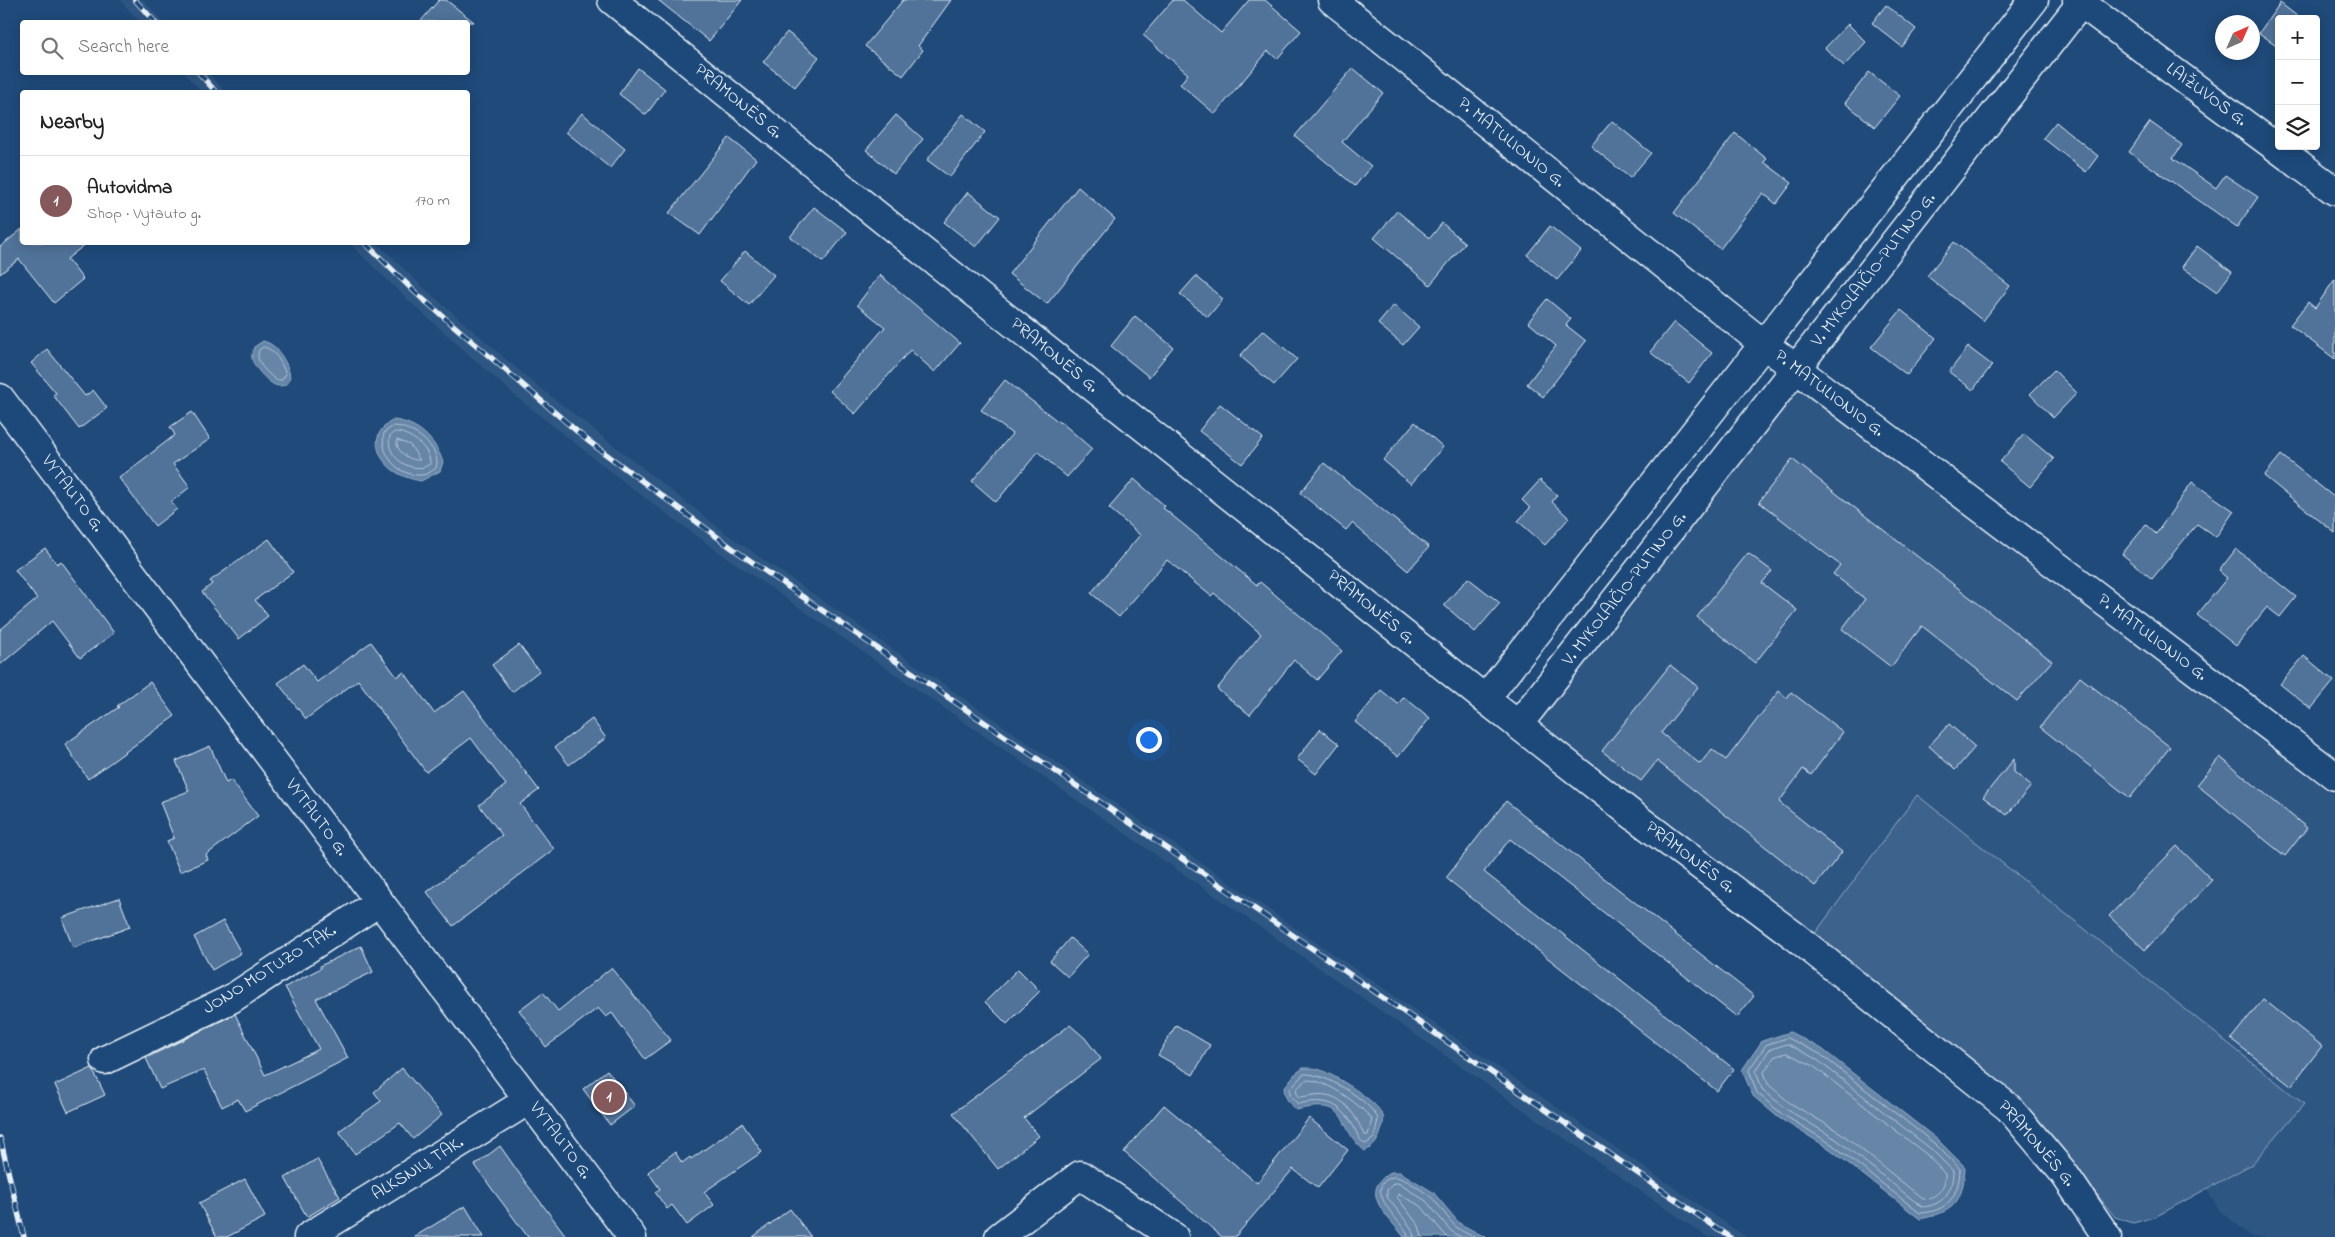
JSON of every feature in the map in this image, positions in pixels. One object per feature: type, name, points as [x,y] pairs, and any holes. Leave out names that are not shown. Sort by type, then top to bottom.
[{"type":"street","name":"PRAMONĖS G.","points":[[612,0],[872,211],[1518,725],[1634,816],[1796,937],[2009,1108],[2063,1172],[2107,1237]]},
{"type":"street","name":"P. MATULIONIO G.","points":[[1332,0],[1797,369],[2335,776]]},
{"type":"street","points":[[1486,699],[2034,0]]},
{"type":"street","name":"LAIŽUVOS G.","points":[[2079,2],[2335,191]]},
{"type":"street","name":"V. MYKOLAIČIO-PUTINO G.","points":[[1518,725],[1797,369],[2079,2]]},
{"type":"street","name":"VYTAUTO G.","points":[[0,398],[632,1237]]},
{"type":"street","name":"JONO MOTUZO TAK.","points":[[105,1060],[231,999],[379,902]]},
{"type":"street","name":"ALKSNIŲ TAK.","points":[[308,1237],[529,1100]]},
{"type":"street","points":[[999,1237],[1080,1175],[1174,1237]]},
{"type":"shaded area","points":[[120,0],[143,0],[161,20],[138,20]]},
{"type":"shaded area","points":[[186,75],[210,75],[224,90],[200,90]]},
{"type":"shaded area","points":[[351,245],[379,245],[424,288],[529,379],[728,535],[1288,923],[1746,1237],[1707,1237],[716,550],[629,486],[514,395],[409,301]]},
{"type":"shaded area","points":[[1796,390],[1813,393],[2335,795],[2335,1237],[2252,1237],[2219,1210],[2207,1190],[2252,1164],[1917,796],[1811,939],[1549,735],[1543,727],[1542,716]]},
{"type":"shaded area","points":[[1917,795],[2304,1104],[2252,1164],[2155,1217],[2133,1223],[2115,1217],[2055,1142],[1811,939]]},
{"type":"water","points":[[263,341],[275,348],[285,361],[290,375],[288,383],[285,385],[279,386],[271,383],[263,376],[253,362],[254,347]]},
{"type":"water","points":[[394,420],[411,425],[430,439],[443,462],[440,471],[421,481],[397,473],[389,466],[379,451],[377,442],[379,434],[385,426]]},
{"type":"water","points":[[1790,1032],[1822,1049],[1938,1140],[1965,1167],[1962,1189],[1955,1204],[1941,1213],[1920,1219],[1830,1149],[1779,1118],[1753,1096],[1742,1070],[1762,1041]]},
{"type":"water","points":[[1303,1068],[1318,1069],[1334,1076],[1373,1103],[1383,1116],[1379,1138],[1374,1145],[1365,1151],[1349,1132],[1341,1116],[1327,1107],[1296,1110],[1291,1105],[1286,1098],[1284,1088],[1294,1075]]},
{"type":"water","points":[[1391,1172],[1400,1172],[1433,1192],[1459,1223],[1485,1237],[1404,1237],[1384,1212],[1376,1196],[1376,1188],[1381,1180]]},
{"type":"building","points":[[439,0],[446,0],[474,22],[470,22],[470,20],[422,20]]},
{"type":"building","points":[[658,0],[742,0],[709,41]]},
{"type":"building","points":[[903,0],[951,0],[918,46],[923,50],[903,76],[865,46]]},
{"type":"building","points":[[1173,0],[1183,0],[1221,33],[1249,0],[1265,0],[1301,31],[1277,59],[1268,51],[1215,114],[1180,84],[1188,74],[1143,35]]},
{"type":"building","points":[[2280,3],[2296,15],[2275,15],[2275,44],[2260,34]]},
{"type":"building","points":[[1886,5],[1916,29],[1902,47],[1872,23]]},
{"type":"building","points":[[1848,24],[1866,42],[1844,66],[1825,48]]},
{"type":"building","points":[[787,32],[819,57],[795,87],[763,62]]},
{"type":"building","points":[[638,68],[665,89],[646,115],[619,94]]},
{"type":"building","points":[[1353,68],[1383,93],[1342,142],[1371,166],[1355,186],[1295,136]]},
{"type":"building","points":[[1869,72],[1900,96],[1875,127],[1845,103]]},
{"type":"building","points":[[582,113],[625,149],[610,168],[566,132]]},
{"type":"building","points":[[963,114],[985,132],[950,177],[927,160]]},
{"type":"building","points":[[896,115],[923,139],[894,174],[866,150]]},
{"type":"building","points":[[1612,121],[1651,153],[1630,178],[1591,146]]},
{"type":"building","points":[[2056,122],[2098,156],[2086,172],[2043,138]]},
{"type":"building","points":[[2150,122],[2182,145],[2173,158],[2216,188],[2225,175],[2258,197],[2237,227],[2129,152]]},
{"type":"building","points":[[1735,133],[1767,159],[1764,162],[1792,183],[1776,204],[1763,193],[1720,249],[1674,213]]},
{"type":"building","points":[[729,138],[756,159],[700,235],[669,213]]},
{"type":"building","points":[[1078,187],[1115,219],[1047,304],[1009,274]]},
{"type":"building","points":[[968,192],[1000,217],[976,247],[944,222]]},
{"type":"building","points":[[814,207],[847,232],[823,262],[790,237]]},
{"type":"building","points":[[1397,211],[1430,238],[1442,223],[1465,243],[1430,285],[1374,238]]},
{"type":"building","points":[[1550,226],[1581,251],[1557,280],[1527,255]]},
{"type":"building","points":[[20,231],[20,245],[84,245],[67,259],[83,279],[54,303],[19,259],[0,274],[0,247]]},
{"type":"building","points":[[1954,242],[2010,286],[1983,321],[1927,276]]},
{"type":"building","points":[[2197,246],[2232,272],[2217,292],[2182,267]]},
{"type":"building","points":[[745,251],[774,275],[749,305],[720,281]]},
{"type":"building","points":[[880,275],[960,343],[935,372],[910,350],[855,414],[830,391],[885,327],[857,305]]},
{"type":"building","points":[[1196,276],[1223,299],[1208,317],[1180,294]]},
{"type":"building","points":[[2335,279],[2335,359],[2290,325],[2308,302],[2315,308]]},
{"type":"building","points":[[1547,299],[1571,319],[1566,325],[1586,341],[1543,397],[1527,384],[1556,346],[1528,322]]},
{"type":"building","points":[[1394,305],[1419,327],[1403,345],[1378,324]]},
{"type":"building","points":[[1901,310],[1936,338],[1907,375],[1871,347]]},
{"type":"building","points":[[1135,316],[1173,347],[1149,377],[1111,346]]},
{"type":"building","points":[[1674,322],[1712,353],[1689,383],[1650,352]]},
{"type":"building","points":[[1263,330],[1297,359],[1274,385],[1240,356]]},
{"type":"building","points":[[1968,347],[1992,365],[1973,390],[1949,372]]},
{"type":"building","points":[[47,349],[85,396],[93,390],[107,408],[79,429],[53,395],[56,393],[31,363]]},
{"type":"building","points":[[2054,370],[2077,393],[2053,418],[2030,394]]},
{"type":"building","points":[[1005,380],[1061,422],[1092,449],[1067,477],[1038,452],[996,502],[972,481],[1012,434],[981,410]]},
{"type":"building","points":[[1220,404],[1263,438],[1242,464],[1199,431]]},
{"type":"building","points":[[192,412],[210,439],[173,464],[190,487],[171,502],[177,509],[155,526],[119,478],[175,435],[170,427]]},
{"type":"building","points":[[1415,422],[1443,447],[1411,484],[1383,460]]},
{"type":"building","points":[[2024,434],[2054,459],[2030,487],[2000,462]]},
{"type":"building","points":[[2281,455],[2335,498],[2335,533],[2264,476]]},
{"type":"building","points":[[1792,459],[2052,661],[2017,701],[1922,626],[1891,667],[1842,629],[1865,599],[1833,574],[1840,565],[1759,502]]},
{"type":"building","points":[[1324,463],[1429,547],[1408,571],[1352,523],[1346,530],[1300,493]]},
{"type":"building","points":[[1134,479],[1165,506],[1163,508],[1257,585],[1260,582],[1342,651],[1317,680],[1294,660],[1250,715],[1217,689],[1261,634],[1214,593],[1211,596],[1167,560],[1119,617],[1091,593],[1140,535],[1109,508]]},
{"type":"building","points":[[1540,480],[1557,495],[1552,502],[1569,518],[1545,545],[1518,521],[1530,508],[1522,500]]},
{"type":"building","points":[[2192,482],[2234,511],[2216,537],[2197,524],[2152,579],[2122,554],[2146,525],[2156,534]]},
{"type":"building","points":[[269,539],[293,572],[255,600],[268,616],[239,639],[202,592],[212,584],[210,581]]},
{"type":"building","points":[[45,548],[57,564],[61,561],[114,633],[80,658],[52,621],[0,665],[0,630],[37,599],[15,570]]},
{"type":"building","points":[[2236,549],[2296,597],[2280,617],[2267,607],[2236,646],[2197,615],[2227,578],[2219,571]]},
{"type":"building","points":[[1748,553],[1772,571],[1762,583],[1797,610],[1755,663],[1697,617]]},
{"type":"building","points":[[1468,578],[1500,603],[1475,632],[1444,605]]},
{"type":"building","points":[[371,642],[397,677],[404,672],[434,713],[464,691],[539,790],[520,804],[554,849],[453,926],[427,892],[502,835],[479,805],[506,785],[471,738],[426,772],[358,680],[306,719],[278,683],[303,664],[317,682]]},
{"type":"building","points":[[519,645],[539,671],[512,692],[492,665]]},
{"type":"building","points":[[2304,656],[2334,681],[2311,709],[2280,684]]},
{"type":"building","points":[[1670,665],[1698,687],[1661,733],[1700,764],[1712,749],[1726,760],[1779,691],[1787,698],[1791,692],[1843,732],[1811,775],[1803,769],[1779,802],[1842,852],[1815,886],[1657,761],[1641,781],[1602,751]]},
{"type":"building","points":[[2080,677],[2170,747],[2130,798],[2040,727]]},
{"type":"building","points":[[150,682],[175,716],[88,779],[65,744],[119,707],[117,706]]},
{"type":"building","points":[[1381,690],[1398,704],[1404,697],[1430,718],[1398,757],[1355,722]]},
{"type":"building","points":[[592,719],[606,738],[569,765],[555,747]]},
{"type":"building","points":[[1949,724],[1975,747],[1955,770],[1929,746]]},
{"type":"building","points":[[1320,729],[1339,744],[1316,774],[1297,759]]},
{"type":"building","points":[[210,746],[226,783],[231,780],[258,816],[206,855],[208,860],[180,872],[167,841],[174,838],[160,802],[189,791],[176,761]]},
{"type":"building","points":[[2220,757],[2307,828],[2285,856],[2197,785]]},
{"type":"building","points":[[2014,759],[2014,772],[2031,786],[2007,815],[1983,797]]},
{"type":"building","points":[[1506,801],[1754,996],[1737,1017],[1510,839],[1484,872],[1734,1069],[1717,1091],[1446,878]]},
{"type":"building","points":[[2177,846],[2212,880],[2145,950],[2109,916]]},
{"type":"building","points":[[119,898],[130,927],[73,948],[62,918]]},
{"type":"building","points":[[223,921],[241,953],[212,970],[194,937]]},
{"type":"building","points":[[1070,938],[1088,954],[1068,977],[1050,961]]},
{"type":"building","points":[[361,946],[373,972],[316,999],[348,1058],[245,1111],[238,1099],[222,1107],[204,1070],[160,1089],[146,1058],[235,1014],[265,1075],[319,1049],[285,987],[321,968],[320,966]]},
{"type":"building","points":[[611,968],[671,1040],[645,1059],[612,1013],[606,1017],[598,1008],[546,1047],[519,1010],[543,992],[558,1011]]},
{"type":"building","points":[[1018,969],[1040,991],[1007,1024],[985,1002]]},
{"type":"building","points":[[2263,999],[2322,1046],[2291,1086],[2231,1039]]},
{"type":"building","points":[[1070,1025],[1085,1038],[1101,1059],[1024,1118],[1039,1136],[998,1169],[953,1113]]},
{"type":"building","points":[[1176,1025],[1210,1045],[1193,1075],[1158,1055]]},
{"type":"building","points":[[92,1068],[105,1095],[68,1112],[55,1085]]},
{"type":"building","points":[[402,1068],[442,1115],[413,1139],[400,1123],[355,1154],[339,1131],[381,1101],[374,1092]]},
{"type":"building","points":[[607,1070],[635,1106],[610,1125],[583,1089]]},
{"type":"building","points":[[1164,1105],[1257,1183],[1309,1118],[1348,1150],[1318,1188],[1293,1169],[1235,1237],[1222,1237],[1124,1152]]},
{"type":"building","points":[[742,1123],[762,1152],[704,1192],[714,1205],[687,1225],[672,1205],[667,1209],[655,1192],[660,1189],[648,1172],[675,1152],[682,1163],[690,1157],[691,1159]]},
{"type":"building","points":[[500,1146],[567,1237],[528,1237],[492,1189],[475,1165]]},
{"type":"building","points":[[317,1159],[340,1197],[307,1217],[285,1178]]},
{"type":"building","points":[[245,1179],[265,1217],[227,1237],[217,1237],[199,1203]]},
{"type":"building","points":[[465,1206],[484,1237],[414,1237]]},
{"type":"building","points":[[790,1209],[811,1237],[753,1237]]},
{"type":"railway","points":[[135,0],[153,20]]},
{"type":"railway","points":[[201,75],[214,90]]},
{"type":"railway","points":[[367,245],[417,294],[587,440],[732,548],[1730,1237]]},
{"type":"railway","points":[[0,1138],[24,1237]]},
{"type":"place","name":"Autovidma","points":[[609,1097]]}]
